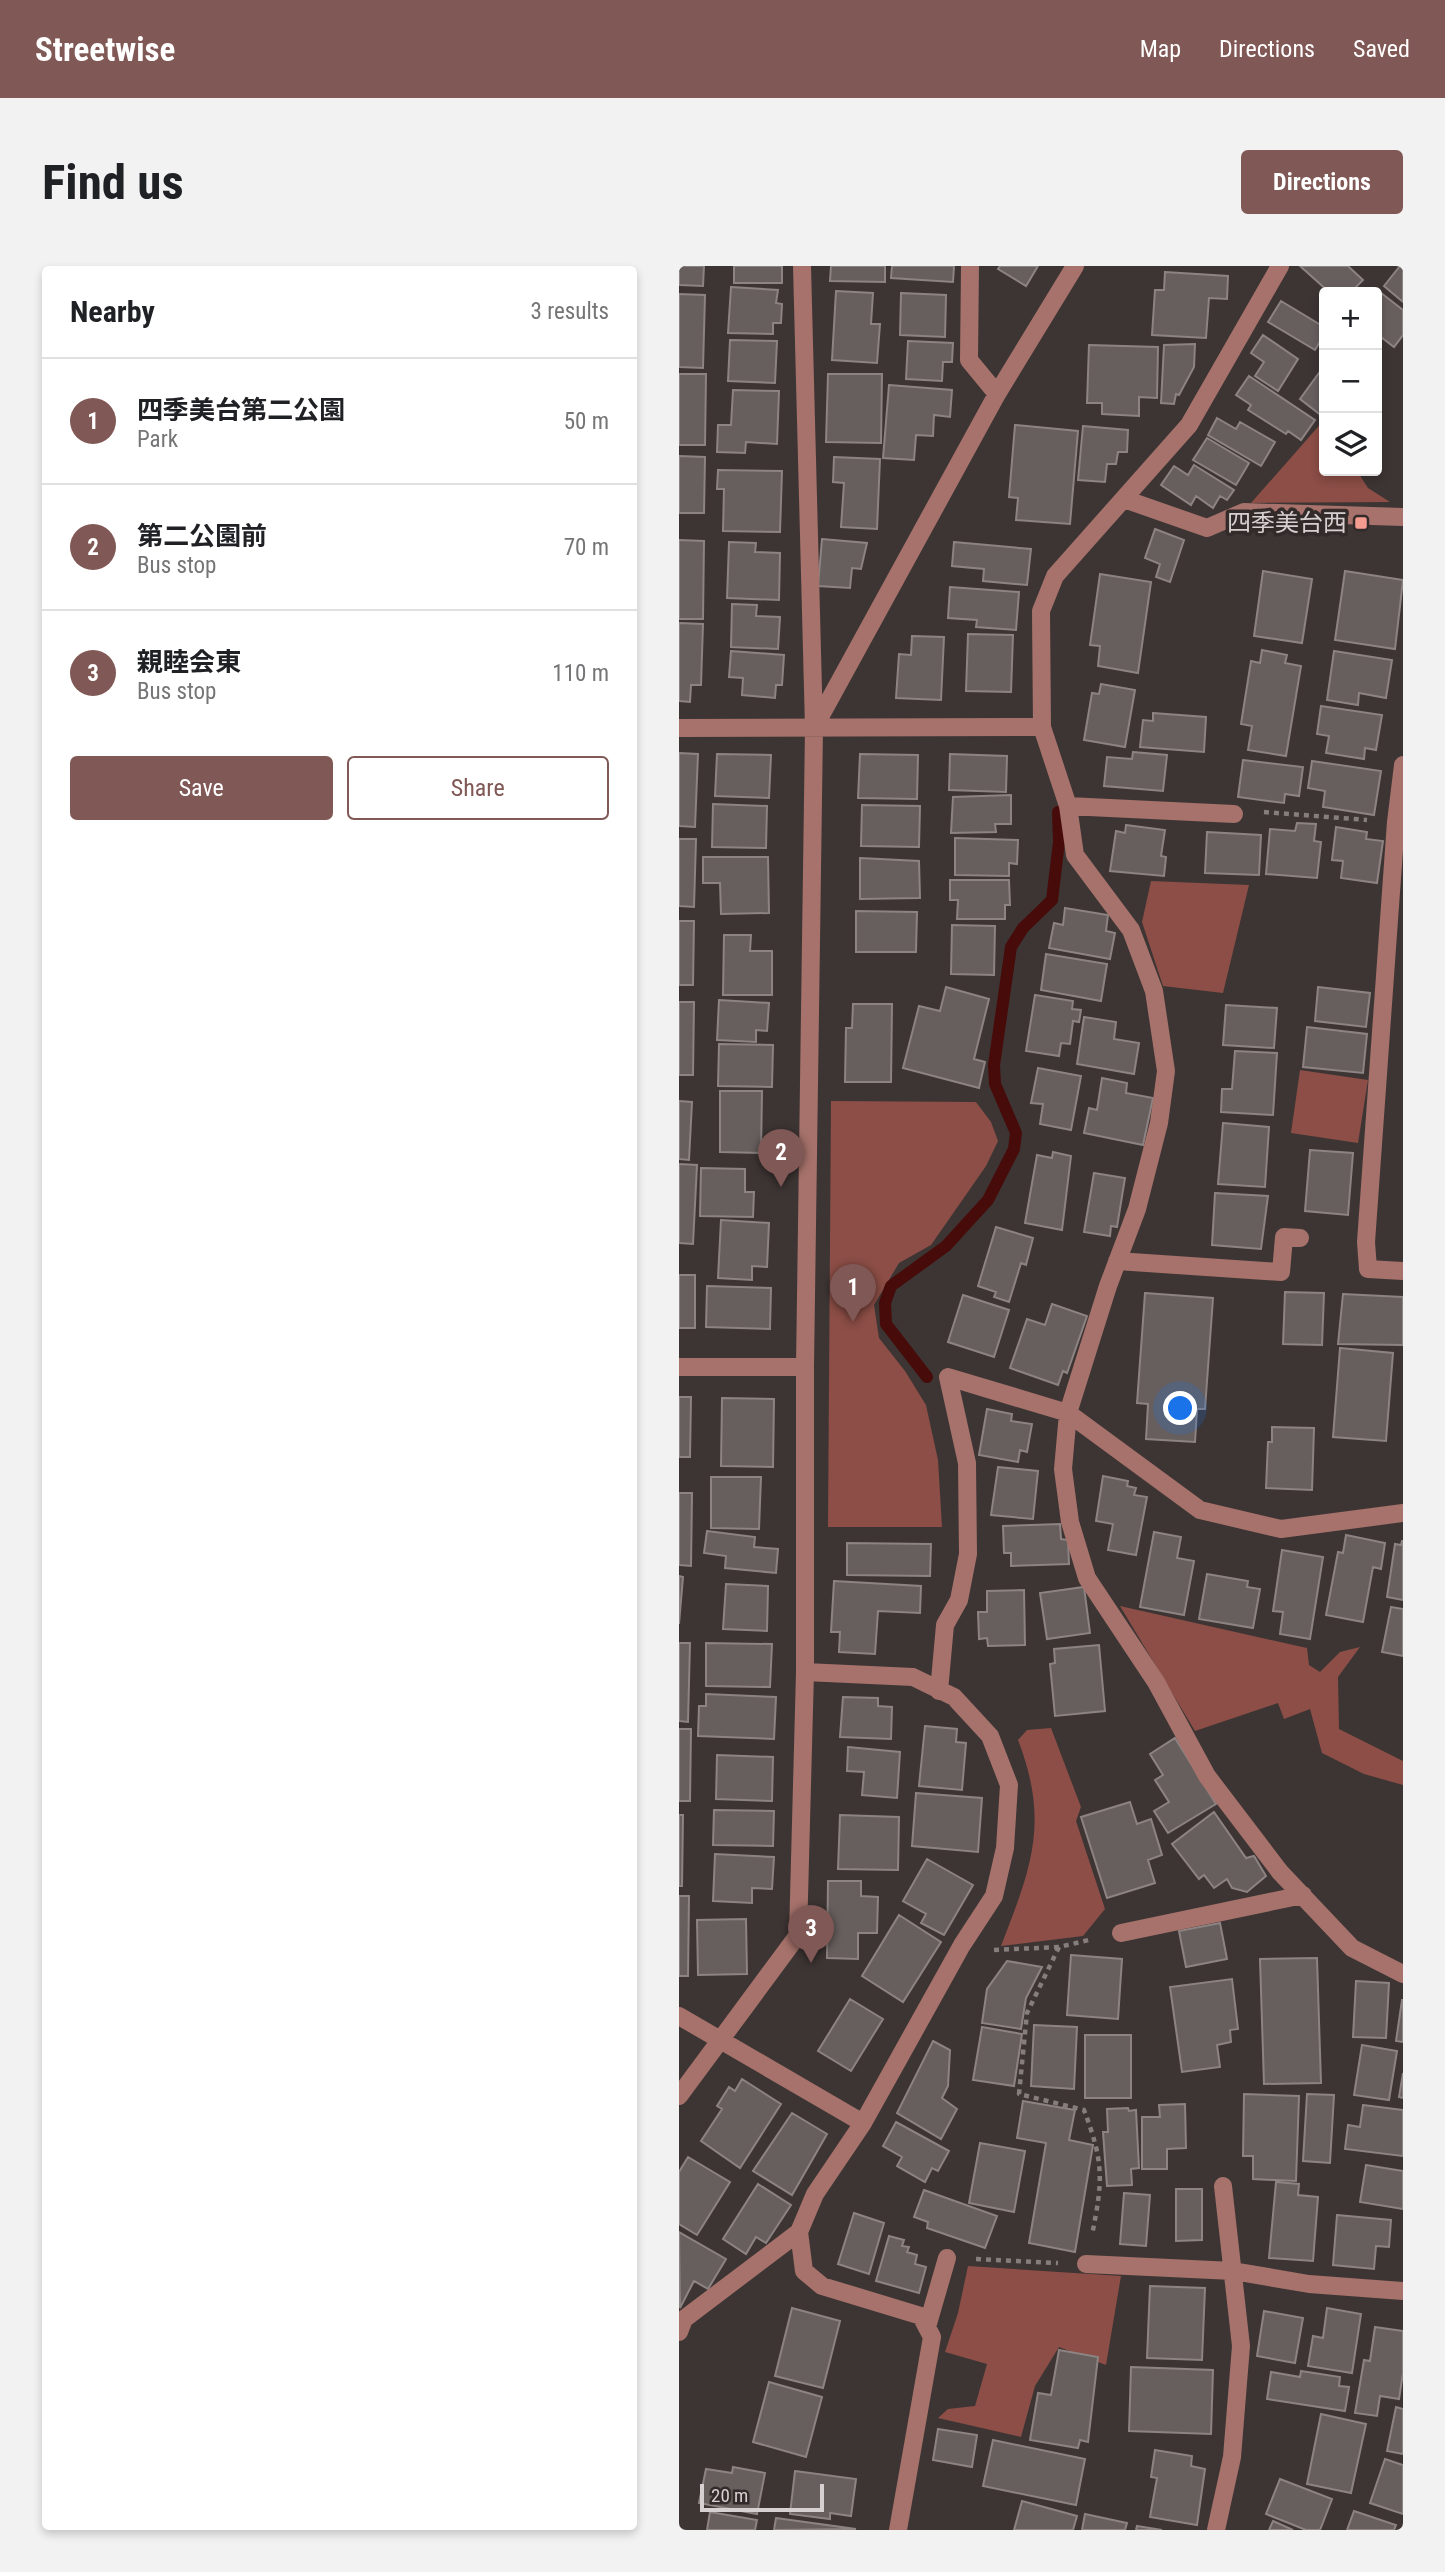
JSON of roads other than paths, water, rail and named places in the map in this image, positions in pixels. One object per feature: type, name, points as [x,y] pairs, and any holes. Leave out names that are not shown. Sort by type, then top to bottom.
[{"type":"street","points":[[679,2096],[798,1935],[805,1672],[805,1367],[814,728],[802,266]]},
{"type":"street","points":[[970,266],[969,360],[997,394]]},
{"type":"street","points":[[814,728],[997,394],[1075,266]]},
{"type":"street","points":[[1280,266],[1189,425],[1055,576],[1041,611],[1042,727],[1068,806],[1075,855],[1131,930],[1154,991],[1166,1071],[1159,1124],[1137,1209],[1117,1261],[1068,1413],[1063,1469],[1070,1522],[1087,1578],[1156,1682],[1207,1776],[1280,1872],[1352,1948],[1403,1974]]},
{"type":"street","points":[[1124,499],[1207,528],[1244,512],[1403,517]]},
{"type":"street","points":[[679,727],[1042,727]]},
{"type":"street","points":[[1403,765],[1361,1242],[1368,1269],[1403,1271]]},
{"type":"street","points":[[1068,806],[1234,814]]},
{"type":"street","points":[[1117,1261],[1281,1272],[1285,1237],[1300,1238]]},
{"type":"street","points":[[679,1367],[805,1367]]},
{"type":"street","points":[[939,1691],[945,1625],[959,1600],[968,1554],[967,1462],[948,1377],[1068,1413],[1200,1510],[1281,1529],[1403,1513]]},
{"type":"street","points":[[679,2332],[684,2319],[799,2232],[815,2194],[863,2123],[962,1945],[994,1896],[1005,1849],[1009,1786],[990,1736],[954,1697],[913,1677],[805,1672]]},
{"type":"street","points":[[1121,1933],[1303,1895]]},
{"type":"street","points":[[679,2017],[863,2123]]},
{"type":"street","points":[[1216,2530],[1232,2457],[1241,2346],[1223,2186]]},
{"type":"street","points":[[799,2232],[804,2271],[822,2286],[921,2316],[932,2337],[898,2530]]},
{"type":"street","points":[[927,2327],[947,2258]]},
{"type":"street","points":[[1086,2264],[1233,2271],[1309,2284],[1403,2291]]},
{"type":"waterway","points":[[927,1377],[886,1324],[885,1303],[891,1286],[946,1246],[988,1200],[1014,1149],[1016,1133],[995,1084],[994,1065],[1011,947],[1023,928],[1052,900],[1059,842],[1058,812]]},
{"type":"place","name":"四季美台西","points":[[1361,523]]},
{"type":"place","name":"第二公園前","points":[[781,1187]]},
{"type":"place","name":"四季美台第二公園","points":[[853,1322]]},
{"type":"place","name":"親睦会東","points":[[811,1963]]}]
